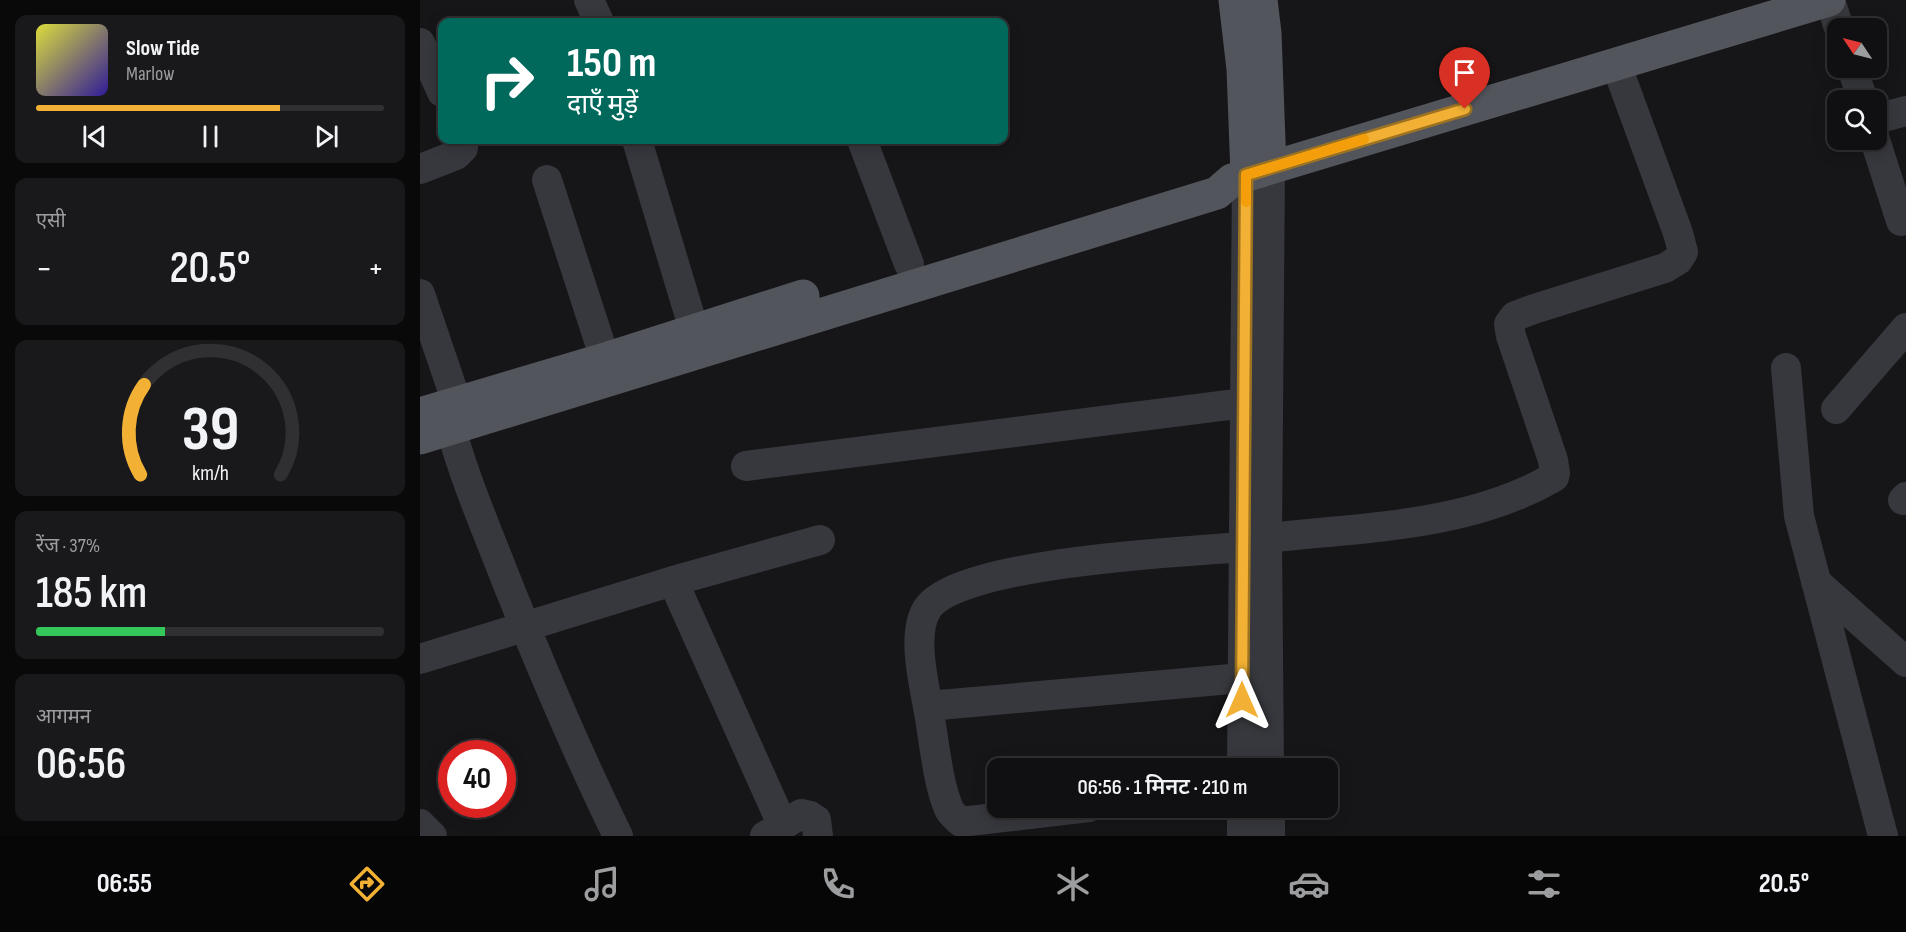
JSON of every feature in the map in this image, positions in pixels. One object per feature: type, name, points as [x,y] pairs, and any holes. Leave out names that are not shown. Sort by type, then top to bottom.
[{"type":"main road","points":[[1235,0],[1244,69],[1249,174]]},
{"type":"main road","points":[[1249,174],[1265,33],[1261,0]]},
{"type":"main road","points":[[420,438],[454,416],[604,359],[1077,211],[1215,176],[1249,174],[1830,0]]},
{"type":"main road","points":[[420,414],[454,416],[1217,193],[1249,174]]},
{"type":"street","points":[[589,0],[597,18]]},
{"type":"street","points":[[1830,0],[1836,18]]},
{"type":"street","points":[[420,43],[438,83]]},
{"type":"street","points":[[995,818],[961,822],[949,812],[922,669],[920,625],[927,608],[944,594],[982,579],[1071,562],[1255,543],[1430,520],[1477,510],[1503,501],[1554,477],[1553,460],[1509,324],[1515,316],[1533,309],[1665,268],[1678,260],[1683,252],[1616,64]]},
{"type":"street","points":[[1887,116],[1906,111]]},
{"type":"street","points":[[420,169],[456,154],[463,148],[462,144]]},
{"type":"street","points":[[638,144],[694,330]]},
{"type":"street","points":[[864,144],[909,264]]},
{"type":"street","points":[[1878,150],[1901,221]]},
{"type":"street","points":[[1249,174],[1244,403],[1268,758]]},
{"type":"street","points":[[1242,758],[1242,678],[1255,543],[1249,174]]},
{"type":"street","points":[[547,180],[604,359]]},
{"type":"street","points":[[420,294],[454,416],[460,462],[524,625],[588,775],[618,836]]},
{"type":"street","points":[[1836,409],[1906,327]]},
{"type":"street","points":[[1786,368],[1799,516],[1883,836]]},
{"type":"street","points":[[746,466],[1244,403]]},
{"type":"street","points":[[420,659],[524,625],[820,540]]},
{"type":"street","points":[[673,581],[773,830],[801,814],[816,820],[818,836]]},
{"type":"street","points":[[1816,582],[1903,652]]},
{"type":"street","points":[[928,706],[1242,678]]},
{"type":"street","points":[[1242,818],[1242,836]]},
{"type":"street","points":[[1269,818],[1270,836]]},
{"type":"street","points":[[420,824],[432,836]]},
{"type":"slow traffic","points":[[1246,202],[1246,175],[1364,139]]},
{"type":"route","points":[[1242,700],[1246,175],[1465,109]]}]
